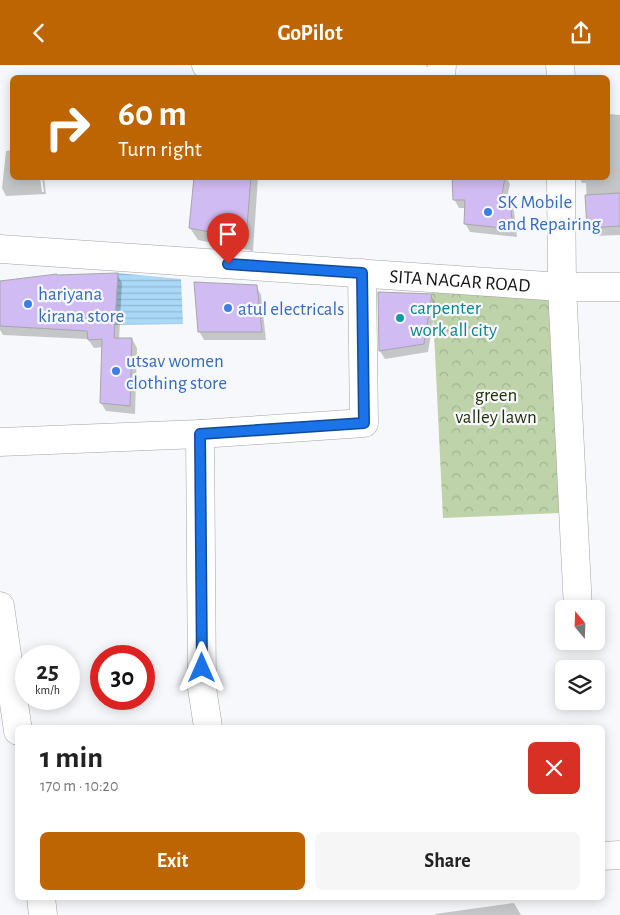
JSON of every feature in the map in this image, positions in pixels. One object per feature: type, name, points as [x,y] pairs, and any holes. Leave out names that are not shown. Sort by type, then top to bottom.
[{"type":"street","points":[[206,65],[383,75]]},
{"type":"street","points":[[561,180],[562,287],[578,600]]},
{"type":"street","name":"SITA NAGAR ROAD","points":[[0,249],[562,287],[620,287]]},
{"type":"street","points":[[0,442],[200,434],[364,423],[362,273]]},
{"type":"street","points":[[200,434],[202,688],[208,725]]},
{"type":"street","points":[[0,606],[17,725]]},
{"type":"street","points":[[605,856],[620,855]]},
{"type":"street","points":[[41,900],[43,915]]},
{"type":"green space","name":"green valley lawn","points":[[432,291],[550,298],[560,513],[443,518]]},
{"type":"water","points":[[118,273],[181,279],[183,324],[104,325]]},
{"type":"building","points":[[194,180],[251,180],[246,239],[189,228]]},
{"type":"building","points":[[452,180],[504,180],[501,201],[510,201],[513,229],[464,224],[465,200],[453,200]]},
{"type":"building","points":[[620,193],[620,226],[587,228],[585,195]]},
{"type":"building","points":[[118,273],[114,338],[132,338],[130,406],[100,403],[102,339],[88,340],[87,331],[0,326],[0,281],[57,274]]},
{"type":"building","name":"atul electricals","points":[[194,282],[257,285],[262,332],[198,332]]},
{"type":"building","name":"carpenter work all city","points":[[378,292],[432,294],[424,344],[379,351]]},
{"type":"place","name":"SK Mobile and Repairing","points":[[488,212]]},
{"type":"place","name":"hariyana kirana store","points":[[28,304]]},
{"type":"place","name":"atul electricals","points":[[228,308]]},
{"type":"place","name":"carpenter work all city","points":[[400,318]]},
{"type":"place","name":"utsav women clothing store","points":[[116,371]]},
{"type":"route","points":[[202,668],[200,434],[364,423],[362,273],[228,264]]}]
